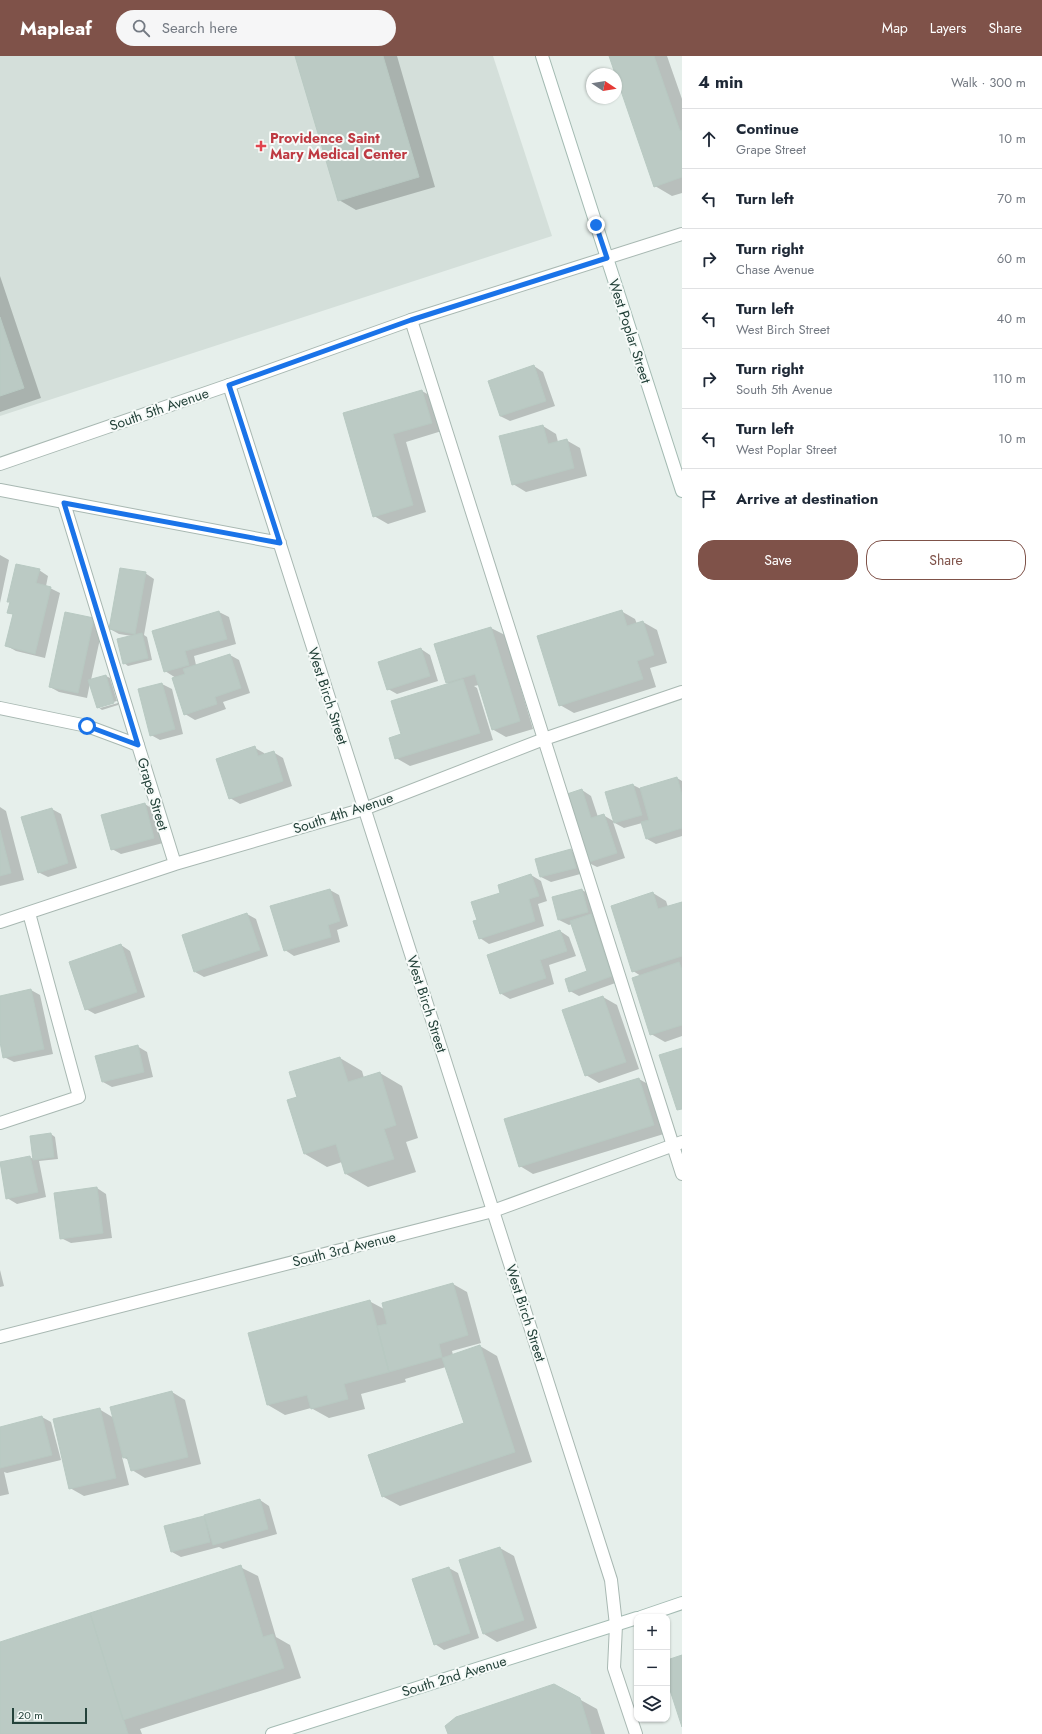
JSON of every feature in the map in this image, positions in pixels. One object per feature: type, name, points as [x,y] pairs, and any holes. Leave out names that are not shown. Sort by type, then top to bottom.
[{"type":"street","name":"West Poplar Street","points":[[542,56],[682,491]]},
{"type":"street","name":"South 5th Avenue","points":[[0,464],[411,320],[682,234]]},
{"type":"street","points":[[411,320],[544,738],[677,1144],[682,1174]]},
{"type":"street","name":"West Birch Street","points":[[229,385],[611,1580],[616,1626],[614,1668],[636,1734]]},
{"type":"street","points":[[0,490],[280,543]]},
{"type":"street","points":[[64,503],[138,745]]},
{"type":"street","name":"South 4th Avenue","points":[[0,922],[175,864],[364,809],[544,738],[682,692]]},
{"type":"street","name":"Grape Street","points":[[0,708],[87,726],[138,745],[175,864]]},
{"type":"street","points":[[0,1123],[79,1097],[29,913]]},
{"type":"street","name":"South 3rd Avenue","points":[[0,1337],[493,1211],[677,1144]]},
{"type":"street","points":[[650,1614],[682,1603]]},
{"type":"street","name":"South 2nd Avenue","points":[[272,1734],[634,1619]]},
{"type":"shaded area","name":"Providence Saint Mary Medical Center","points":[[0,56],[493,56],[552,236],[0,416]]},
{"type":"building","points":[[295,56],[383,56],[419,177],[338,201]]},
{"type":"building","points":[[609,56],[654,56],[680,131],[682,130],[682,177],[654,187],[622,94],[622,68],[613,68]]},
{"type":"building","points":[[0,317],[24,388],[0,396]]},
{"type":"building","points":[[534,365],[546,401],[500,416],[488,381]]},
{"type":"building","points":[[422,390],[432,423],[393,434],[413,505],[373,517],[343,413]]},
{"type":"building","points":[[543,425],[548,444],[567,439],[574,468],[512,485],[499,436]]},
{"type":"building","points":[[16,564],[40,569],[36,583],[51,587],[35,654],[5,646],[13,614],[7,613],[10,602],[7,602]]},
{"type":"building","points":[[120,568],[146,572],[135,634],[109,629]]},
{"type":"building","points":[[622,610],[627,626],[643,621],[654,655],[637,661],[643,679],[559,706],[537,636]]},
{"type":"building","points":[[219,611],[227,639],[185,651],[189,665],[164,672],[152,631]]},
{"type":"building","points":[[65,612],[94,618],[78,693],[49,687]]},
{"type":"building","points":[[491,627],[520,721],[492,730],[475,674],[446,683],[434,644]]},
{"type":"building","points":[[142,633],[148,658],[123,664],[117,639]]},
{"type":"building","points":[[421,648],[430,676],[387,690],[378,662]]},
{"type":"building","points":[[230,654],[241,688],[215,697],[217,704],[184,715],[172,678],[185,674],[183,669]]},
{"type":"building","points":[[106,675],[114,703],[97,708],[88,680]]},
{"type":"building","points":[[463,679],[480,733],[395,759],[389,738],[401,734],[391,701]]},
{"type":"building","points":[[162,683],[175,729],[150,736],[138,689]]},
{"type":"building","points":[[255,746],[258,756],[274,751],[283,781],[229,799],[216,759]]},
{"type":"building","points":[[677,777],[682,795],[682,828],[646,839],[641,822],[649,820],[640,788]]},
{"type":"building","points":[[633,784],[642,815],[614,823],[605,792]]},
{"type":"building","points":[[582,789],[591,818],[604,814],[617,853],[586,863],[564,795]]},
{"type":"building","points":[[145,803],[154,838],[111,850],[101,815]]},
{"type":"building","points":[[52,808],[68,863],[38,873],[21,817]]},
{"type":"building","points":[[0,830],[11,873],[0,876]]},
{"type":"building","points":[[571,849],[576,868],[540,877],[535,859]]},
{"type":"building","points":[[531,874],[539,896],[529,899],[535,921],[479,939],[473,921],[477,920],[471,902],[500,893],[498,885]]},
{"type":"building","points":[[330,889],[340,921],[328,925],[331,937],[284,951],[270,906]]},
{"type":"building","points":[[582,889],[588,912],[558,920],[552,897]]},
{"type":"building","points":[[653,892],[658,909],[682,902],[682,956],[632,972],[611,906]]},
{"type":"building","points":[[247,913],[260,950],[194,972],[182,935]]},
{"type":"building","points":[[591,914],[612,976],[569,992],[565,979],[587,971],[570,921]]},
{"type":"building","points":[[560,930],[567,951],[540,960],[546,978],[500,994],[487,955]]},
{"type":"building","points":[[121,944],[137,992],[85,1010],[69,962]]},
{"type":"building","points":[[679,962],[682,970],[682,1025],[650,1035],[632,978]]},
{"type":"building","points":[[31,989],[44,1049],[3,1058],[0,1042],[0,996]]},
{"type":"building","points":[[603,996],[626,1062],[585,1076],[562,1010]]},
{"type":"building","points":[[138,1045],[144,1072],[102,1082],[95,1056]]},
{"type":"building","points":[[682,1048],[682,1109],[677,1110],[659,1055]]},
{"type":"building","points":[[340,1057],[348,1082],[380,1072],[396,1125],[384,1129],[394,1159],[345,1174],[336,1144],[304,1154],[287,1100],[297,1097],[289,1072]]},
{"type":"building","points":[[639,1078],[654,1125],[519,1167],[504,1119]]},
{"type":"building","points":[[51,1133],[54,1157],[33,1160],[30,1136]]},
{"type":"building","points":[[30,1156],[38,1192],[6,1199],[0,1162]]},
{"type":"building","points":[[97,1187],[103,1233],[60,1239],[54,1193]]},
{"type":"building","points":[[453,1283],[468,1335],[439,1344],[442,1357],[389,1372],[377,1326],[387,1324],[382,1303]]},
{"type":"building","points":[[370,1300],[389,1372],[344,1384],[348,1399],[311,1409],[307,1395],[267,1405],[248,1333]]},
{"type":"building","points":[[480,1345],[515,1452],[382,1497],[368,1455],[464,1423],[442,1358]]},
{"type":"building","points":[[172,1391],[188,1457],[131,1471],[127,1457],[123,1458],[110,1407]]},
{"type":"building","points":[[100,1408],[116,1478],[69,1489],[53,1419]]},
{"type":"building","points":[[42,1416],[52,1455],[0,1468],[0,1427]]},
{"type":"building","points":[[260,1499],[268,1529],[213,1545],[204,1515]]},
{"type":"building","points":[[204,1516],[210,1542],[171,1552],[164,1526]]},
{"type":"building","points":[[500,1547],[524,1620],[483,1634],[459,1560]]},
{"type":"building","points":[[241,1565],[263,1637],[273,1634],[284,1668],[123,1720],[90,1613]]},
{"type":"building","points":[[449,1567],[470,1633],[434,1645],[412,1579]]},
{"type":"building","points":[[90,1613],[128,1734],[0,1734],[0,1642]]},
{"type":"building","points":[[682,1655],[682,1727],[670,1690],[670,1659]]},
{"type":"building","points":[[554,1684],[580,1698],[591,1734],[448,1734],[445,1726],[456,1717]]},
{"type":"place","name":"Providence Saint Mary Medical Center","points":[[261,146]]},
{"type":"route","points":[[87,726],[138,745],[64,503],[280,543],[229,385],[411,320],[607,258],[596,225]]}]
